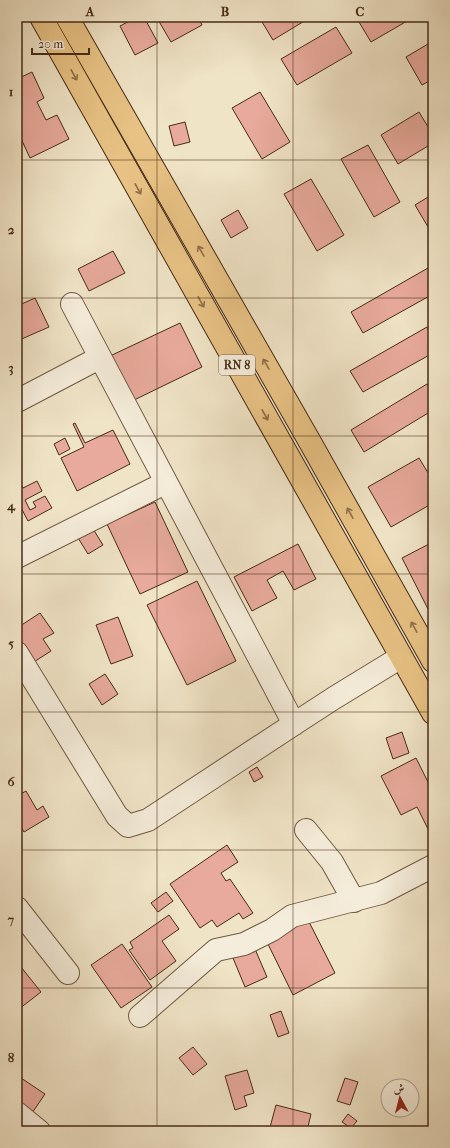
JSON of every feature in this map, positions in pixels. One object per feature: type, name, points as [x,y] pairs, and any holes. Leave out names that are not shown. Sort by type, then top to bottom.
[{"type":"main road","name":"RN 8","points":[[41,17],[433,713]]},
{"type":"main road","name":"RN 8","points":[[67,17],[310,442],[433,661]]},
{"type":"street","points":[[72,304],[99,358],[294,724]]},
{"type":"street","points":[[17,401],[99,358]]},
{"type":"street","points":[[17,557],[166,483]]},
{"type":"street","points":[[17,653],[117,816],[128,826],[148,820],[334,698],[401,657]]},
{"type":"street","points":[[306,830],[332,862],[354,901]]},
{"type":"street","points":[[140,1016],[216,950],[244,944],[272,930],[292,916],[381,893],[433,866]]},
{"type":"street","points":[[17,908],[68,973]]},
{"type":"street","points":[[17,1114],[39,1131]]},
{"type":"building","points":[[137,17],[144,17],[158,43],[135,55],[120,26]]},
{"type":"building","points":[[198,17],[202,25],[171,42],[157,18]]},
{"type":"building","points":[[259,17],[311,17],[273,40]]},
{"type":"building","points":[[356,17],[414,17],[371,42]]},
{"type":"building","points":[[336,27],[352,53],[297,85],[281,59]]},
{"type":"building","points":[[433,41],[433,79],[422,85],[406,57]]},
{"type":"building","points":[[32,72],[44,98],[37,102],[46,120],[57,115],[69,139],[30,158],[17,130],[17,79]]},
{"type":"building","points":[[260,92],[290,142],[262,159],[232,108]]},
{"type":"building","points":[[419,112],[433,135],[433,143],[398,164],[381,135]]},
{"type":"building","points":[[185,122],[190,142],[174,146],[169,126]]},
{"type":"building","points":[[368,145],[400,202],[374,217],[341,159]]},
{"type":"building","points":[[311,179],[344,235],[317,251],[284,194]]},
{"type":"building","points":[[433,194],[433,231],[431,232],[415,205]]},
{"type":"building","points":[[238,210],[248,228],[231,238],[221,220]]},
{"type":"building","points":[[113,251],[125,273],[89,291],[78,269]]},
{"type":"building","points":[[428,268],[433,277],[433,294],[363,333],[351,312]]},
{"type":"building","points":[[35,298],[49,327],[17,341],[17,306]]},
{"type":"building","points":[[180,323],[202,367],[132,401],[110,356]]},
{"type":"building","points":[[427,327],[433,337],[433,353],[363,392],[350,371]]},
{"type":"building","points":[[427,384],[433,394],[433,410],[364,452],[351,430]]},
{"type":"building","points":[[75,423],[85,443],[113,430],[130,464],[77,491],[61,458],[84,447],[73,424]]},
{"type":"building","points":[[65,438],[70,449],[59,455],[54,444]]},
{"type":"building","points":[[419,458],[433,481],[433,503],[391,527],[368,487]]},
{"type":"building","points":[[17,477],[23,488],[37,481],[42,491],[25,500],[30,510],[36,507],[33,502],[45,496],[52,508],[28,521],[17,500]]},
{"type":"building","points":[[155,502],[188,572],[140,594],[107,524]]},
{"type":"building","points":[[90,524],[103,545],[88,554],[75,533]]},
{"type":"building","points":[[433,542],[433,606],[428,609],[402,558]]},
{"type":"building","points":[[298,544],[316,579],[294,590],[283,571],[267,580],[277,598],[252,611],[234,577]]},
{"type":"building","points":[[197,581],[236,661],[187,685],[147,605]]},
{"type":"building","points":[[40,613],[54,633],[43,639],[51,651],[29,665],[17,647],[17,628]]},
{"type":"building","points":[[118,617],[133,656],[111,664],[96,625]]},
{"type":"building","points":[[105,674],[118,694],[102,705],[89,684]]},
{"type":"building","points":[[402,732],[409,753],[393,759],[386,738]]},
{"type":"building","points":[[416,758],[433,792],[433,839],[417,807],[401,815],[381,776]]},
{"type":"building","points":[[257,767],[263,777],[254,782],[249,772]]},
{"type":"building","points":[[26,791],[37,810],[43,806],[49,817],[24,832],[17,820],[17,796]]},
{"type":"building","points":[[227,845],[238,862],[221,873],[226,881],[230,879],[253,913],[243,919],[239,913],[217,927],[212,920],[200,928],[170,884]]},
{"type":"building","points":[[433,877],[433,894],[427,879]]},
{"type":"building","points":[[166,892],[173,901],[158,912],[151,903]]},
{"type":"building","points":[[305,914],[335,973],[293,995],[264,936]]},
{"type":"building","points":[[169,915],[179,929],[162,941],[176,961],[150,980],[129,950],[133,948],[130,942]]},
{"type":"building","points":[[122,944],[152,987],[121,1008],[91,965]]},
{"type":"building","points":[[255,949],[267,977],[245,987],[233,958]]},
{"type":"building","points":[[17,962],[41,992],[19,1009],[17,1007]]},
{"type":"building","points":[[281,1011],[289,1033],[278,1037],[270,1015]]},
{"type":"building","points":[[193,1047],[207,1064],[193,1075],[179,1058]]},
{"type":"building","points":[[247,1070],[254,1093],[244,1096],[247,1106],[235,1110],[225,1076]]},
{"type":"building","points":[[18,1076],[45,1094],[30,1116],[17,1107]]},
{"type":"building","points":[[345,1078],[358,1082],[350,1105],[337,1101]]},
{"type":"building","points":[[276,1105],[311,1114],[307,1131],[269,1131]]},
{"type":"building","points":[[348,1114],[357,1121],[351,1128],[342,1122]]}]
